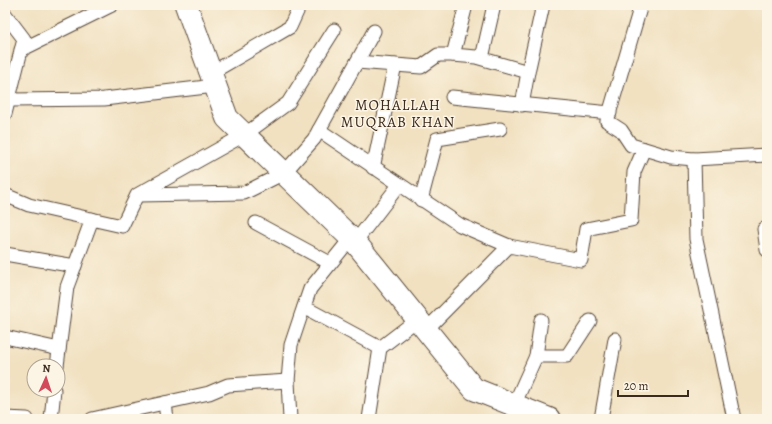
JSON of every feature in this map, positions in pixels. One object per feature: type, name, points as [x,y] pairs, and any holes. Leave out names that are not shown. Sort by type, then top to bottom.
[{"type":"street","points":[[186,5],[227,118],[353,240],[474,389],[549,419]]},
{"type":"lane","points":[[21,50],[112,5]]},
{"type":"lane","points":[[10,100],[104,99],[213,80],[290,27],[300,5]]},
{"type":"lane","points":[[453,55],[466,5]]},
{"type":"lane","points":[[482,58],[494,5]]},
{"type":"lane","points":[[522,105],[543,5]]},
{"type":"lane","points":[[642,5],[607,121],[621,130],[631,145],[671,157],[694,159],[767,155]]},
{"type":"lane","points":[[5,14],[24,39],[10,100],[5,114]]},
{"type":"lane","points":[[5,195],[29,205],[122,226],[137,195],[244,135],[288,103],[334,30]]},
{"type":"lane","points":[[137,195],[244,194],[284,173],[320,130],[374,31]]},
{"type":"lane","points":[[357,62],[421,67],[438,55],[453,55],[482,58],[528,72]]},
{"type":"lane","points":[[373,168],[395,65]]},
{"type":"lane","points":[[452,97],[610,113]]},
{"type":"lane","points":[[320,130],[373,168],[460,225],[510,246],[581,260],[586,228],[631,220],[634,172],[644,149]]},
{"type":"lane","points":[[421,200],[437,139],[500,130]]},
{"type":"lane","points":[[694,159],[696,239],[734,419]]},
{"type":"lane","points":[[290,419],[288,381],[291,345],[310,289],[330,263],[353,240],[399,185]]},
{"type":"lane","points":[[58,358],[67,287],[92,219]]},
{"type":"lane","points":[[256,222],[330,263]]},
{"type":"lane","points":[[767,229],[764,229],[767,250]]},
{"type":"lane","points":[[380,348],[422,324],[510,246]]},
{"type":"lane","points":[[5,254],[75,266]]},
{"type":"lane","points":[[304,307],[380,348]]},
{"type":"lane","points":[[514,405],[536,356],[541,320]]},
{"type":"lane","points":[[536,356],[567,356],[590,321]]},
{"type":"lane","points":[[5,337],[59,349]]},
{"type":"lane","points":[[601,419],[615,339]]},
{"type":"lane","points":[[369,419],[380,348]]},
{"type":"lane","points":[[93,419],[209,393],[228,385],[288,381]]},
{"type":"lane","points":[[51,419],[53,398]]},
{"type":"lane","points":[[165,403],[167,419]]},
{"type":"lane","points":[[5,418],[27,419]]},
{"type":"district","name":"MOHALLAH MUQRAB KHAN","points":[[398,114]]}]
